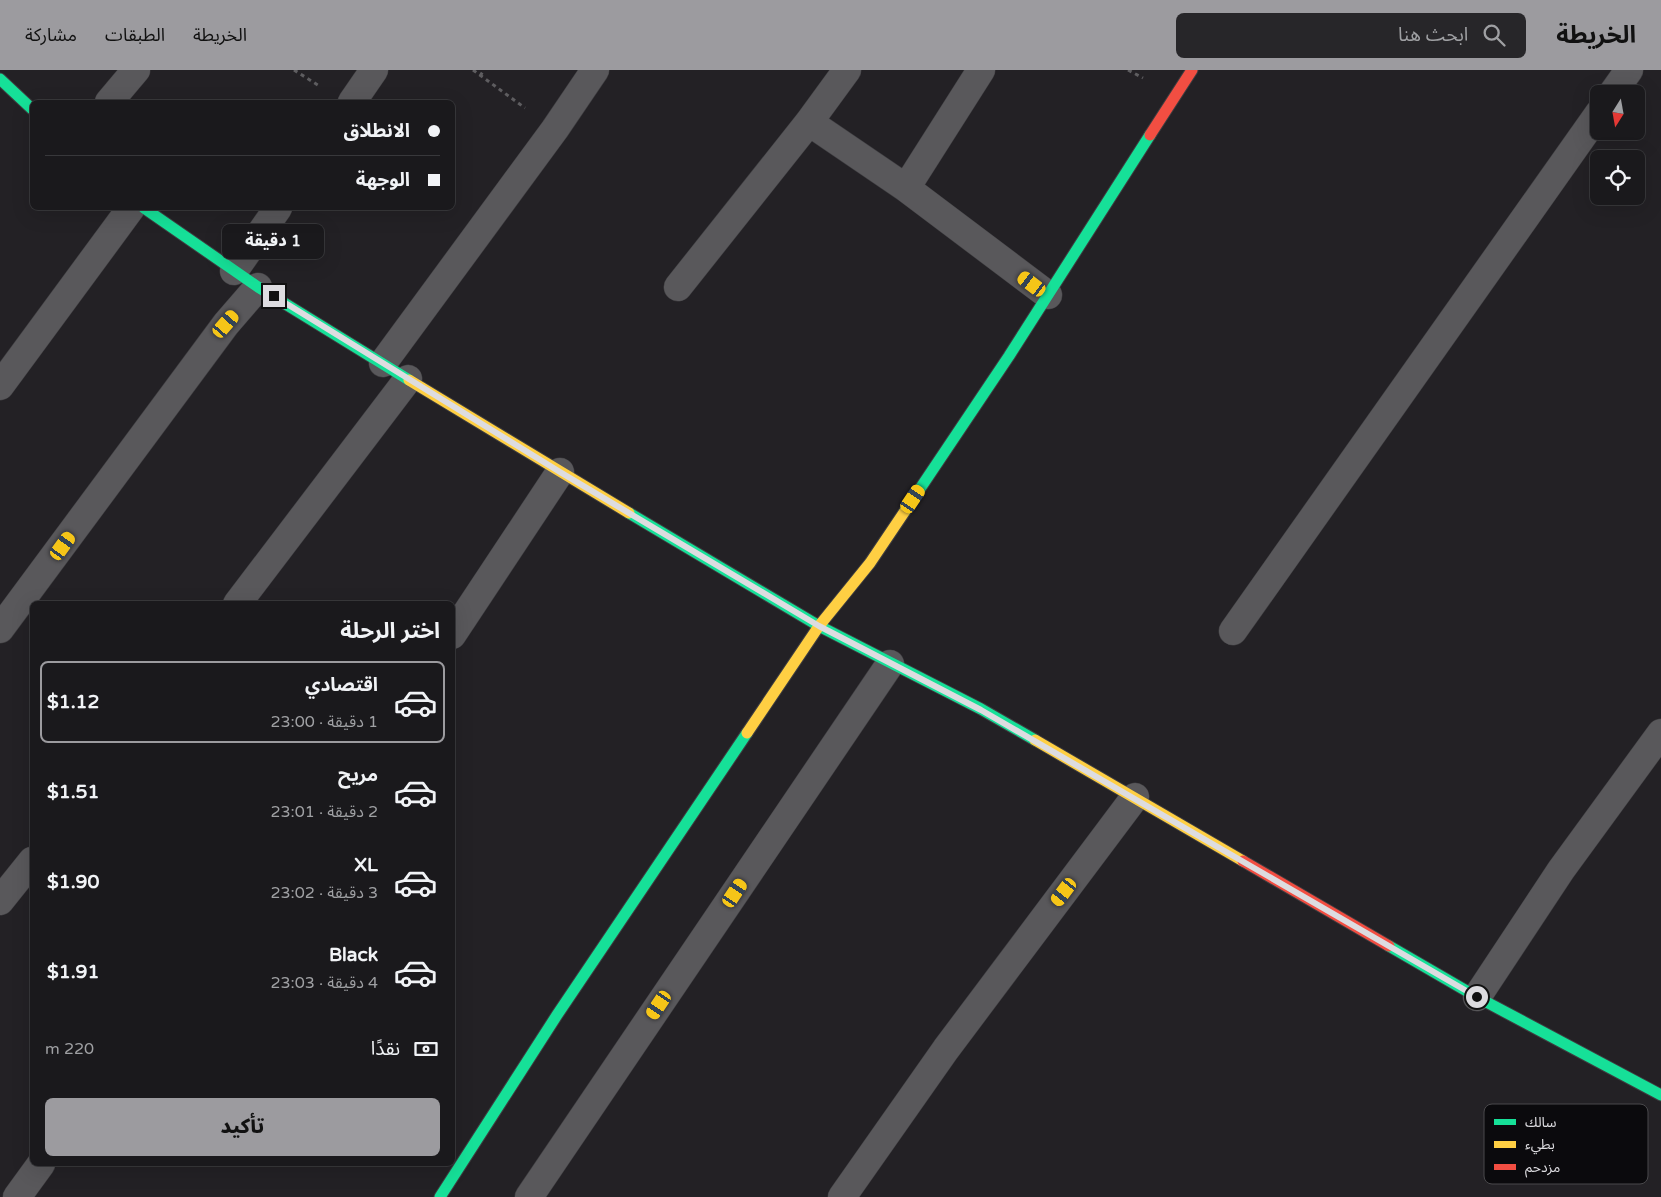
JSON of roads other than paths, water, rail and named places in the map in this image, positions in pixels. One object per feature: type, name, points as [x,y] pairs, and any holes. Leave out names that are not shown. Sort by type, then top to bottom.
[{"type":"street","points":[[111,100],[136,70]]},
{"type":"street","points":[[353,100],[374,70]]},
{"type":"street","points":[[383,363],[556,129],[595,70]]},
{"type":"street","points":[[678,287],[809,122],[847,70]]},
{"type":"street","points":[[906,188],[981,70]]},
{"type":"street","points":[[440,1197],[557,1015],[819,626],[870,563],[1048,295],[1192,70]]},
{"type":"street","points":[[1618,85],[1629,70]]},
{"type":"street","points":[[0,78],[30,107]]},
{"type":"street","points":[[809,122],[906,188],[1048,295]]},
{"type":"street","points":[[1233,631],[1590,126]]},
{"type":"street","points":[[0,386],[130,210]]},
{"type":"street","points":[[147,210],[258,287],[560,472],[819,626],[981,710],[1135,797],[1477,997],[1661,1095]]},
{"type":"street","points":[[234,271],[277,210]]},
{"type":"street","points":[[0,629],[226,324],[258,287]]},
{"type":"street","points":[[239,601],[408,378]]},
{"type":"street","points":[[455,630],[560,472]]},
{"type":"street","points":[[528,1197],[890,664]]},
{"type":"street","points":[[1477,997],[1561,870],[1661,733]]},
{"type":"street","points":[[842,1197],[946,1048],[1135,797]]},
{"type":"street","points":[[0,901],[30,864]]},
{"type":"street","points":[[17,1197],[40,1166]]}]
